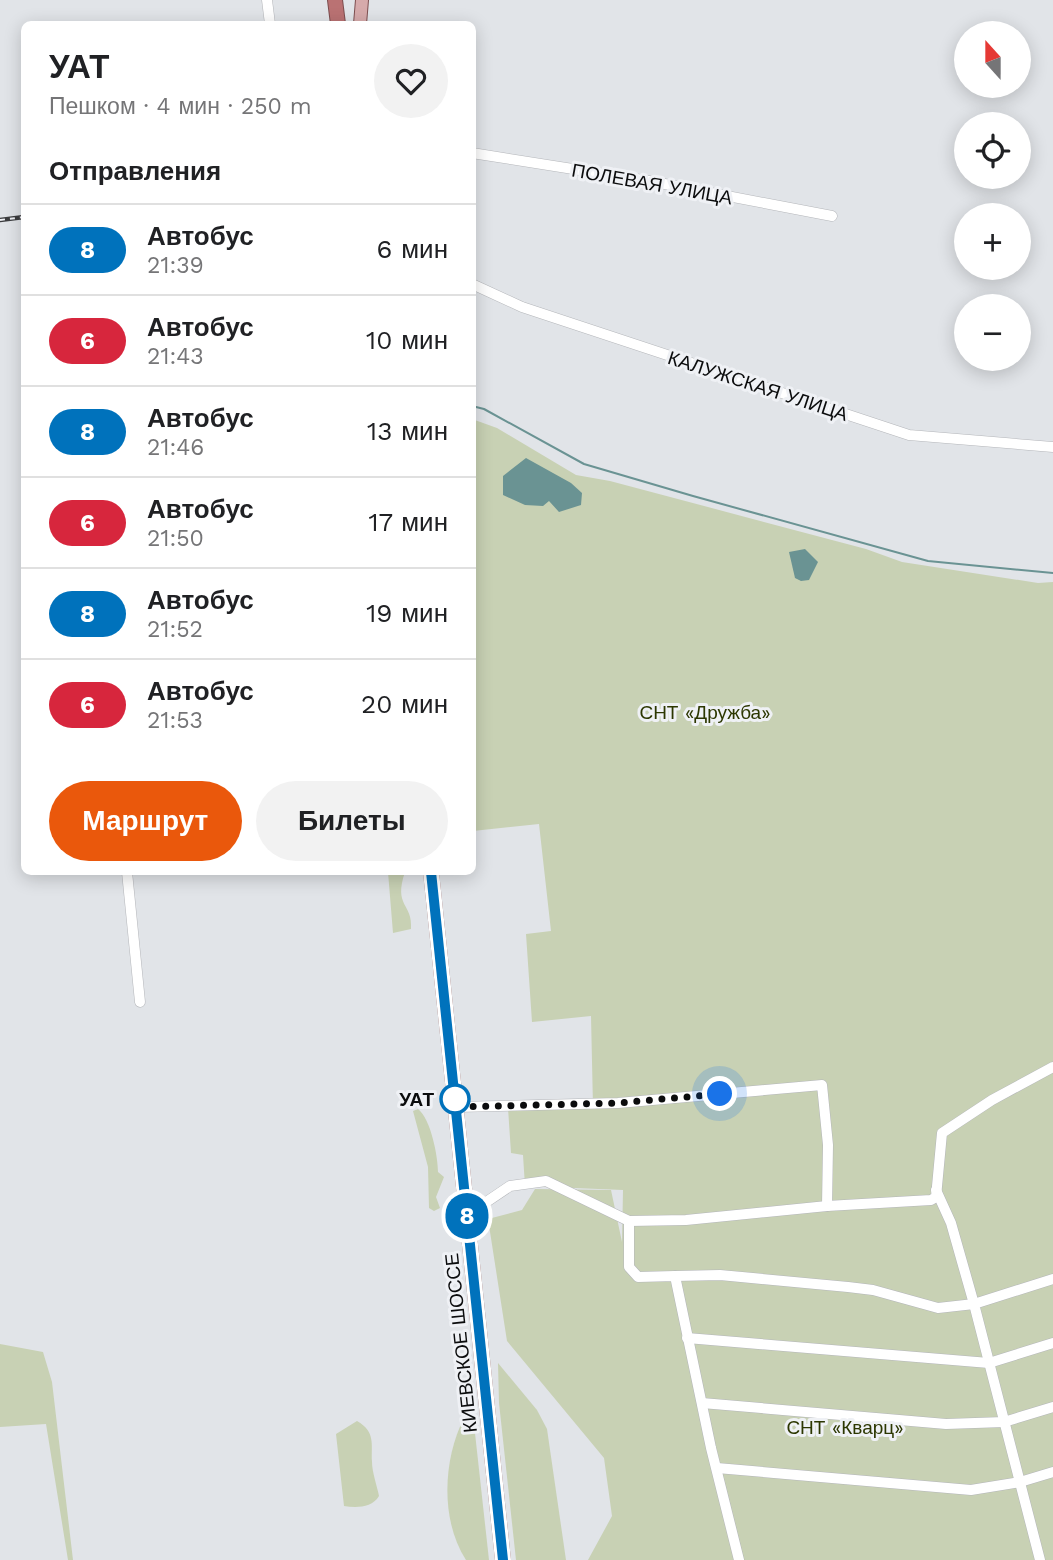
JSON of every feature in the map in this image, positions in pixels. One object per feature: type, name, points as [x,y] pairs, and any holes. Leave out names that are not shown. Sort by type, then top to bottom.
[{"type":"highway","points":[[335,0],[338,21]]},
{"type":"highway","name":"КИЕВСКОЕ ШОССЕ","points":[[431,875],[503,1560]]},
{"type":"main road","points":[[360,21],[362,0]]},
{"type":"street","points":[[267,0],[270,21]]},
{"type":"street","name":"ПОЛЕВАЯ УЛИЦА","points":[[476,154],[649,181],[832,216]]},
{"type":"street","name":"КАЛУЖСКАЯ УЛИЦА","points":[[476,286],[522,307],[909,435],[1053,447]]},
{"type":"street","points":[[127,875],[140,1002]]},
{"type":"street","points":[[467,1215],[510,1186],[546,1181],[629,1221],[686,1220],[827,1206],[931,1200],[936,1197],[942,1133],[992,1100],[1053,1067]]},
{"type":"street","points":[[456,1107],[618,1103],[821,1085],[828,1145],[827,1206]]},
{"type":"street","points":[[936,1190],[951,1223],[974,1304],[1040,1560]]},
{"type":"street","points":[[629,1221],[629,1267],[638,1277],[720,1275],[848,1287],[873,1290],[938,1308],[974,1304],[1053,1279]]},
{"type":"street","points":[[675,1276],[687,1338],[740,1560]]},
{"type":"street","points":[[687,1338],[989,1363],[1053,1343]]},
{"type":"street","points":[[702,1403],[946,1424],[1004,1422],[1053,1407]]},
{"type":"street","points":[[717,1468],[971,1490],[1020,1482],[1053,1472]]},
{"type":"green space","points":[[476,420],[497,428],[576,475],[610,481],[866,549],[902,562],[1038,583],[1053,582],[1053,1560],[588,1560],[612,1516],[604,1458],[507,1341],[488,1219],[522,1210],[535,1189],[611,1190],[622,1242],[623,1190],[525,1186],[523,1155],[511,1153],[508,1108],[593,1107],[591,1016],[532,1022],[526,934],[551,931],[539,824],[476,831]]},
{"type":"green space","points":[[388,875],[404,875],[401,892],[411,929],[393,933]]},
{"type":"green space","points":[[418,1109],[427,1121],[435,1148],[438,1172],[444,1177],[436,1197],[440,1208],[434,1211],[429,1208],[428,1167],[413,1111]]},
{"type":"green space","points":[[0,1344],[43,1352],[52,1382],[73,1560],[68,1560],[46,1424],[0,1427]]},
{"type":"green space","points":[[498,1363],[537,1410],[547,1429],[566,1560],[516,1560],[499,1403]]},
{"type":"green space","points":[[473,1415],[489,1560],[466,1560],[452,1527],[448,1508],[447,1489],[452,1452],[464,1418]]},
{"type":"green space","points":[[357,1421],[370,1434],[372,1466],[379,1496],[368,1505],[349,1507],[344,1506],[336,1434]]},
{"type":"water","points":[[526,458],[571,483],[582,493],[581,505],[559,512],[549,501],[543,506],[525,505],[503,495],[503,476]]},
{"type":"water","points":[[805,549],[818,562],[809,580],[801,581],[795,578],[789,552]]},
{"type":"waterway","points":[[476,407],[584,464],[693,496],[928,561],[1053,573]]},
{"type":"railway","points":[[0,220],[21,217]]},
{"type":"bus line","name":"8","points":[[431,875],[503,1560]]},
{"type":"place","name":"УАТ","points":[[455,1099]]},
{"type":"route","points":[[455,1099],[456,1107],[618,1103],[720,1094]]},
{"type":"park label","name":"СНТ «Дружба»","points":[[705,712]]},
{"type":"park label","name":"СНТ «Кварц»","points":[[845,1427]]}]
